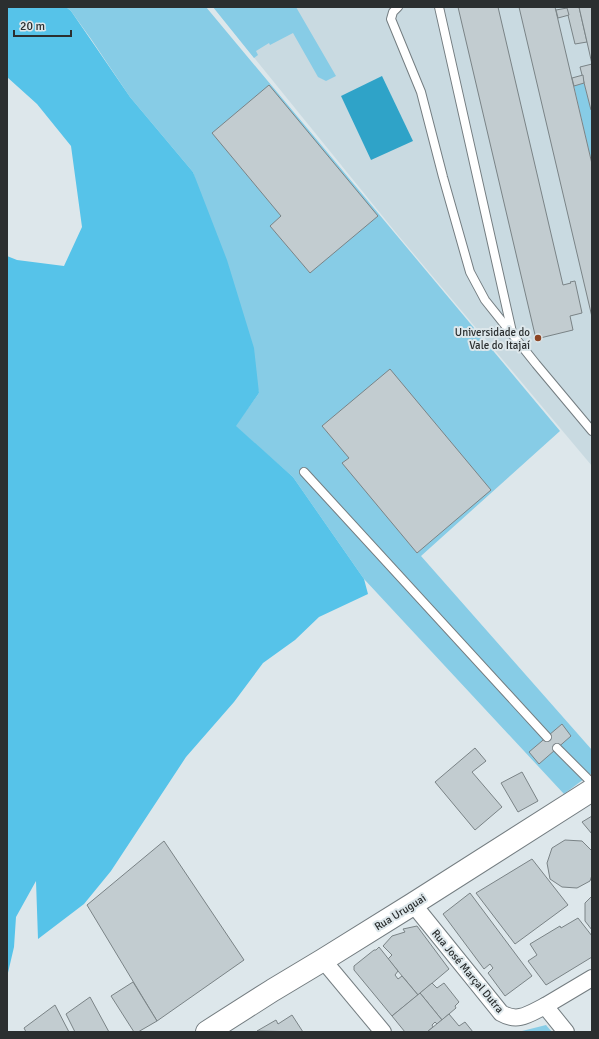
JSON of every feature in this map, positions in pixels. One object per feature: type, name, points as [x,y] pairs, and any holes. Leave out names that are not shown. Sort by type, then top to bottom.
[{"type":"main road","name":"Rua Uruguai","points":[[207,1032],[413,904],[592,790]]},
{"type":"street","name":"Rua José Marçal Dutra","points":[[413,904],[501,1013],[507,1016],[516,1018],[525,1016],[592,978]]},
{"type":"street","points":[[323,960],[383,1032]]},
{"type":"street","points":[[545,1006],[566,1032]]},
{"type":"lane","points":[[439,7],[513,335]]},
{"type":"lane","points":[[395,10],[391,19],[421,92],[470,272],[485,300],[592,430]]},
{"type":"lane","points":[[304,472],[547,737]]},
{"type":"lane","points":[[557,748],[592,783]]},
{"type":"shaded area","points":[[7,7],[66,7],[71,11],[130,97],[193,172],[227,260],[254,348],[259,393],[236,426],[293,477],[364,579],[368,594],[319,617],[295,640],[263,663],[234,702],[186,757],[111,871],[84,904],[38,939],[36,881],[16,917],[14,947],[7,977],[7,256],[17,260],[64,266],[82,227],[71,146],[37,104],[7,77]]},
{"type":"shaded area","points":[[66,7],[206,7],[560,431],[421,556],[592,750],[592,773],[564,794],[364,579],[293,477],[235,426],[259,393],[193,172],[130,97],[91,39],[71,11]]},
{"type":"shaded area","name":"Universidade do Vale do Itajaí","points":[[213,7],[592,7],[592,466],[397,234]]},
{"type":"shaded area","points":[[213,7],[296,7],[336,76],[326,81],[318,77],[293,33],[270,45],[269,43],[256,51],[258,55],[254,58]]},
{"type":"shaded area","points":[[382,76],[413,141],[371,160],[341,96]]},
{"type":"shaded area","points":[[584,83],[592,110],[592,164],[574,86]]},
{"type":"shaded area","points":[[546,1025],[552,1032],[518,1032]]},
{"type":"building","points":[[458,7],[498,7],[563,285],[575,281],[582,313],[570,316],[573,330],[536,339]]},
{"type":"building","points":[[519,7],[555,7],[592,164],[592,317]]},
{"type":"building","points":[[566,7],[579,7],[587,42],[575,44]]},
{"type":"building","points":[[579,7],[592,7],[592,64],[587,42]]},
{"type":"building","points":[[567,8],[569,15],[558,18],[556,10]]},
{"type":"building","points":[[592,64],[592,110],[591,110],[580,67]]},
{"type":"building","points":[[583,75],[584,83],[574,86],[572,78]]},
{"type":"building","points":[[269,85],[378,216],[310,273],[270,226],[281,216],[212,133]]},
{"type":"building","points":[[390,369],[491,490],[417,553],[342,463],[349,458],[322,426]]},
{"type":"building","points":[[562,724],[571,736],[539,764],[529,752]]},
{"type":"building","points":[[475,748],[486,761],[472,772],[502,807],[475,830],[435,782]]},
{"type":"building","points":[[522,772],[538,801],[518,812],[501,783]]},
{"type":"building","points":[[592,816],[592,834],[582,822]]},
{"type":"building","points":[[565,840],[582,841],[592,851],[592,875],[590,881],[577,888],[562,887],[550,879],[547,863],[552,848]]},
{"type":"building","points":[[164,841],[244,960],[157,1021],[87,905]]},
{"type":"building","points":[[532,859],[568,905],[515,944],[476,893]]},
{"type":"building","points":[[470,893],[532,976],[505,996],[488,973],[493,968],[490,964],[484,969],[443,914]]},
{"type":"building","points":[[592,896],[592,930],[585,921],[585,903]]},
{"type":"building","points":[[578,918],[592,936],[592,957],[546,985],[528,961],[537,955],[530,944],[560,926],[561,928]]},
{"type":"building","points":[[417,926],[449,969],[418,995],[388,959],[392,955],[383,946],[392,936],[405,932],[403,929]]},
{"type":"building","points":[[379,947],[398,971],[395,975],[398,979],[402,976],[418,995],[392,1016],[354,970],[354,966]]},
{"type":"building","points":[[133,982],[157,1021],[138,1032],[134,1032],[111,996]]},
{"type":"building","points":[[432,983],[437,988],[444,983],[459,1002],[455,1006],[456,1008],[442,1020],[420,993]]},
{"type":"building","points":[[420,993],[442,1020],[437,1024],[435,1022],[432,1025],[433,1027],[427,1032],[405,1032],[392,1016]]},
{"type":"building","points":[[90,997],[109,1032],[75,1032],[66,1014]]},
{"type":"building","points":[[55,1005],[69,1032],[26,1032],[24,1028]]},
{"type":"building","points":[[449,1014],[459,1026],[465,1022],[473,1032],[427,1032]]},
{"type":"building","points":[[292,1015],[303,1032],[257,1031],[276,1020],[278,1024]]},
{"type":"place","name":"Universidade do Vale do Itajaí","points":[[538,338]]}]
